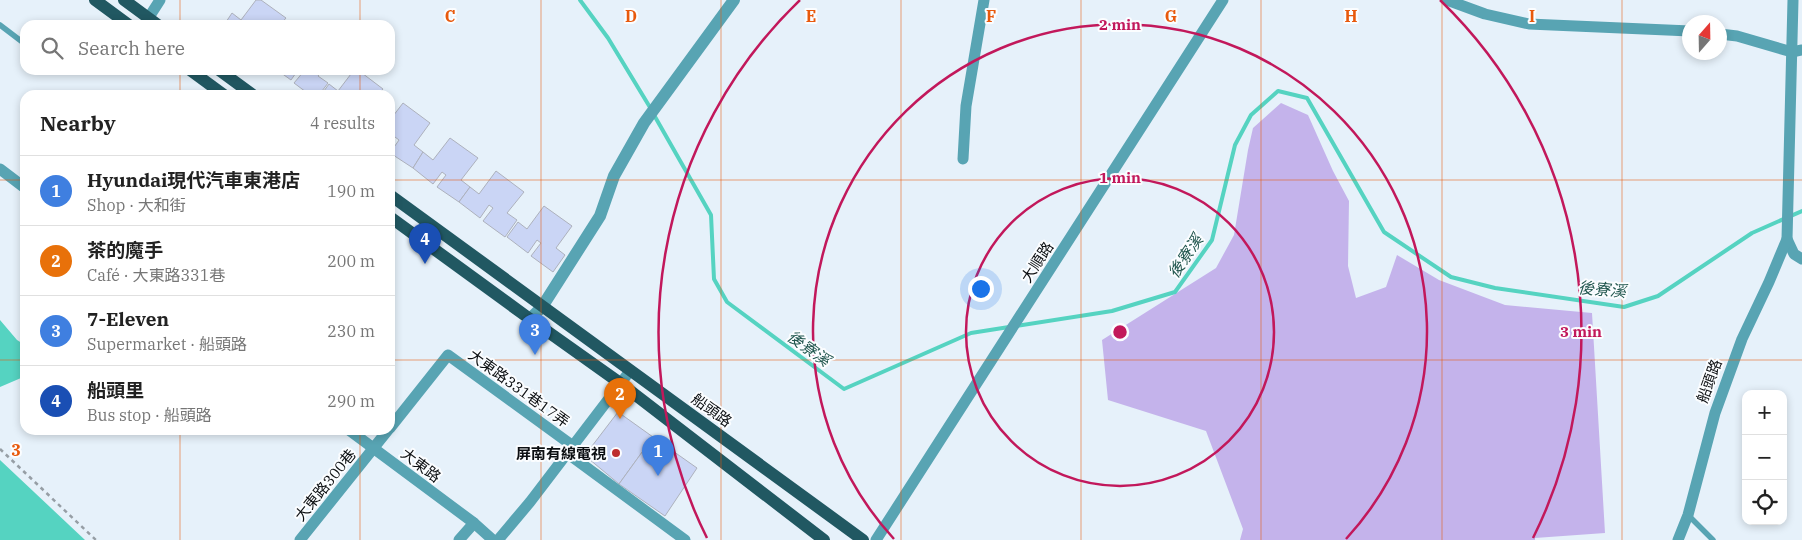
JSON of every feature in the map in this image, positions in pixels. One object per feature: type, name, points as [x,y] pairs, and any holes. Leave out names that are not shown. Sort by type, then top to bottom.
[{"type":"main road","points":[[95,0],[122,20]]},
{"type":"main road","points":[[124,0],[147,20]]},
{"type":"main road","points":[[197,75],[217,90]]},
{"type":"main road","points":[[226,75],[246,90]]},
{"type":"main road","name":"船頭路","points":[[395,199],[863,540]]},
{"type":"main road","points":[[395,221],[620,383],[824,540]]},
{"type":"street","points":[[151,20],[160,0]]},
{"type":"street","points":[[530,319],[542,307],[600,216],[614,176],[644,123],[734,0]]},
{"type":"street","points":[[963,160],[966,106],[984,0]]},
{"type":"street","name":"大順路","points":[[876,540],[1223,0]]},
{"type":"street","points":[[1447,0],[1486,14],[1529,24],[1682,31]]},
{"type":"street","points":[[1793,4],[1797,51],[1787,239],[1794,254],[1802,259]]},
{"type":"street","points":[[1727,35],[1797,51]]},
{"type":"street","points":[[0,169],[20,184]]},
{"type":"street","name":"船頭路","points":[[1678,540],[1688,515],[1718,404],[1742,339],[1787,239]]},
{"type":"street","name":"大東路300巷","points":[[395,421],[448,355]]},
{"type":"street","name":"大東路331巷17弄","points":[[448,355],[684,540]]},
{"type":"street","points":[[498,540],[630,371]]},
{"type":"street","name":"大東路","points":[[356,435],[474,523],[493,540]]},
{"type":"street","name":"大東路300巷","points":[[300,540],[384,435]]},
{"type":"street","points":[[459,540],[474,523]]},
{"type":"lane","points":[[0,26],[20,40]]},
{"type":"lane","points":[[1688,515],[1713,540]]},
{"type":"path","points":[[0,449],[96,540]]},
{"type":"shaded area","points":[[1281,103],[1308,115],[1333,171],[1349,201],[1348,266],[1356,298],[1386,287],[1397,255],[1439,280],[1505,305],[1592,313],[1605,533],[1535,538],[1535,540],[1240,540],[1243,529],[1206,431],[1108,400],[1102,340],[1216,268],[1234,235],[1253,128]]},
{"type":"shaded area","points":[[0,320],[20,342],[20,378],[0,387]]},
{"type":"shaded area","points":[[0,460],[85,540],[0,540]]},
{"type":"building","points":[[256,0],[261,0],[286,18],[284,20],[241,20]]},
{"type":"building","points":[[232,13],[241,20],[227,20]]},
{"type":"building","points":[[284,75],[294,75],[291,80]]},
{"type":"building","points":[[301,75],[319,75],[328,83],[323,90],[303,90],[294,83]]},
{"type":"building","points":[[350,75],[365,75],[383,89],[382,90],[339,90]]},
{"type":"building","points":[[329,84],[337,90],[325,90]]},
{"type":"building","points":[[403,103],[430,123],[414,145],[423,152],[413,168],[395,156],[395,146],[399,140],[395,137],[395,113]]},
{"type":"building","points":[[450,138],[478,158],[461,180],[470,187],[459,202],[437,187],[446,175],[442,172],[433,184],[413,168],[423,152],[433,160]]},
{"type":"building","points":[[496,171],[524,192],[507,213],[517,220],[505,237],[483,221],[493,208],[489,205],[480,218],[459,202],[470,187],[479,194]]},
{"type":"building","points":[[544,206],[572,226],[556,248],[565,255],[553,272],[531,256],[541,243],[537,240],[528,253],[507,237],[518,222],[527,229]]},
{"type":"building","name":"屏南有線電視","points":[[618,412],[653,437],[619,484],[589,459],[592,446]]},
{"type":"building","points":[[653,437],[697,468],[665,516],[619,484]]},
{"type":"waterway","name":"後寮溪","points":[[580,0],[608,38],[651,109]]},
{"type":"waterway","name":"後寮溪","points":[[1016,326],[1112,311],[1175,292],[1212,240],[1235,145],[1251,115],[1278,91],[1307,98],[1384,232],[1451,277],[1495,288],[1624,307],[1658,296],[1752,233],[1802,211]]},
{"type":"waterway","name":"後寮溪","points":[[654,115],[711,215],[714,279],[727,302],[844,389],[971,333],[1009,327]]},
{"type":"place","name":"船頭里","points":[[425,264]]},
{"type":"place","name":"7-Eleven","points":[[535,355]]},
{"type":"place","name":"茶的魔手","points":[[620,419]]},
{"type":"place","name":"屏南有線電視","points":[[616,453]]},
{"type":"place","name":"Hyundai現代汽車東港店","points":[[658,476]]}]
